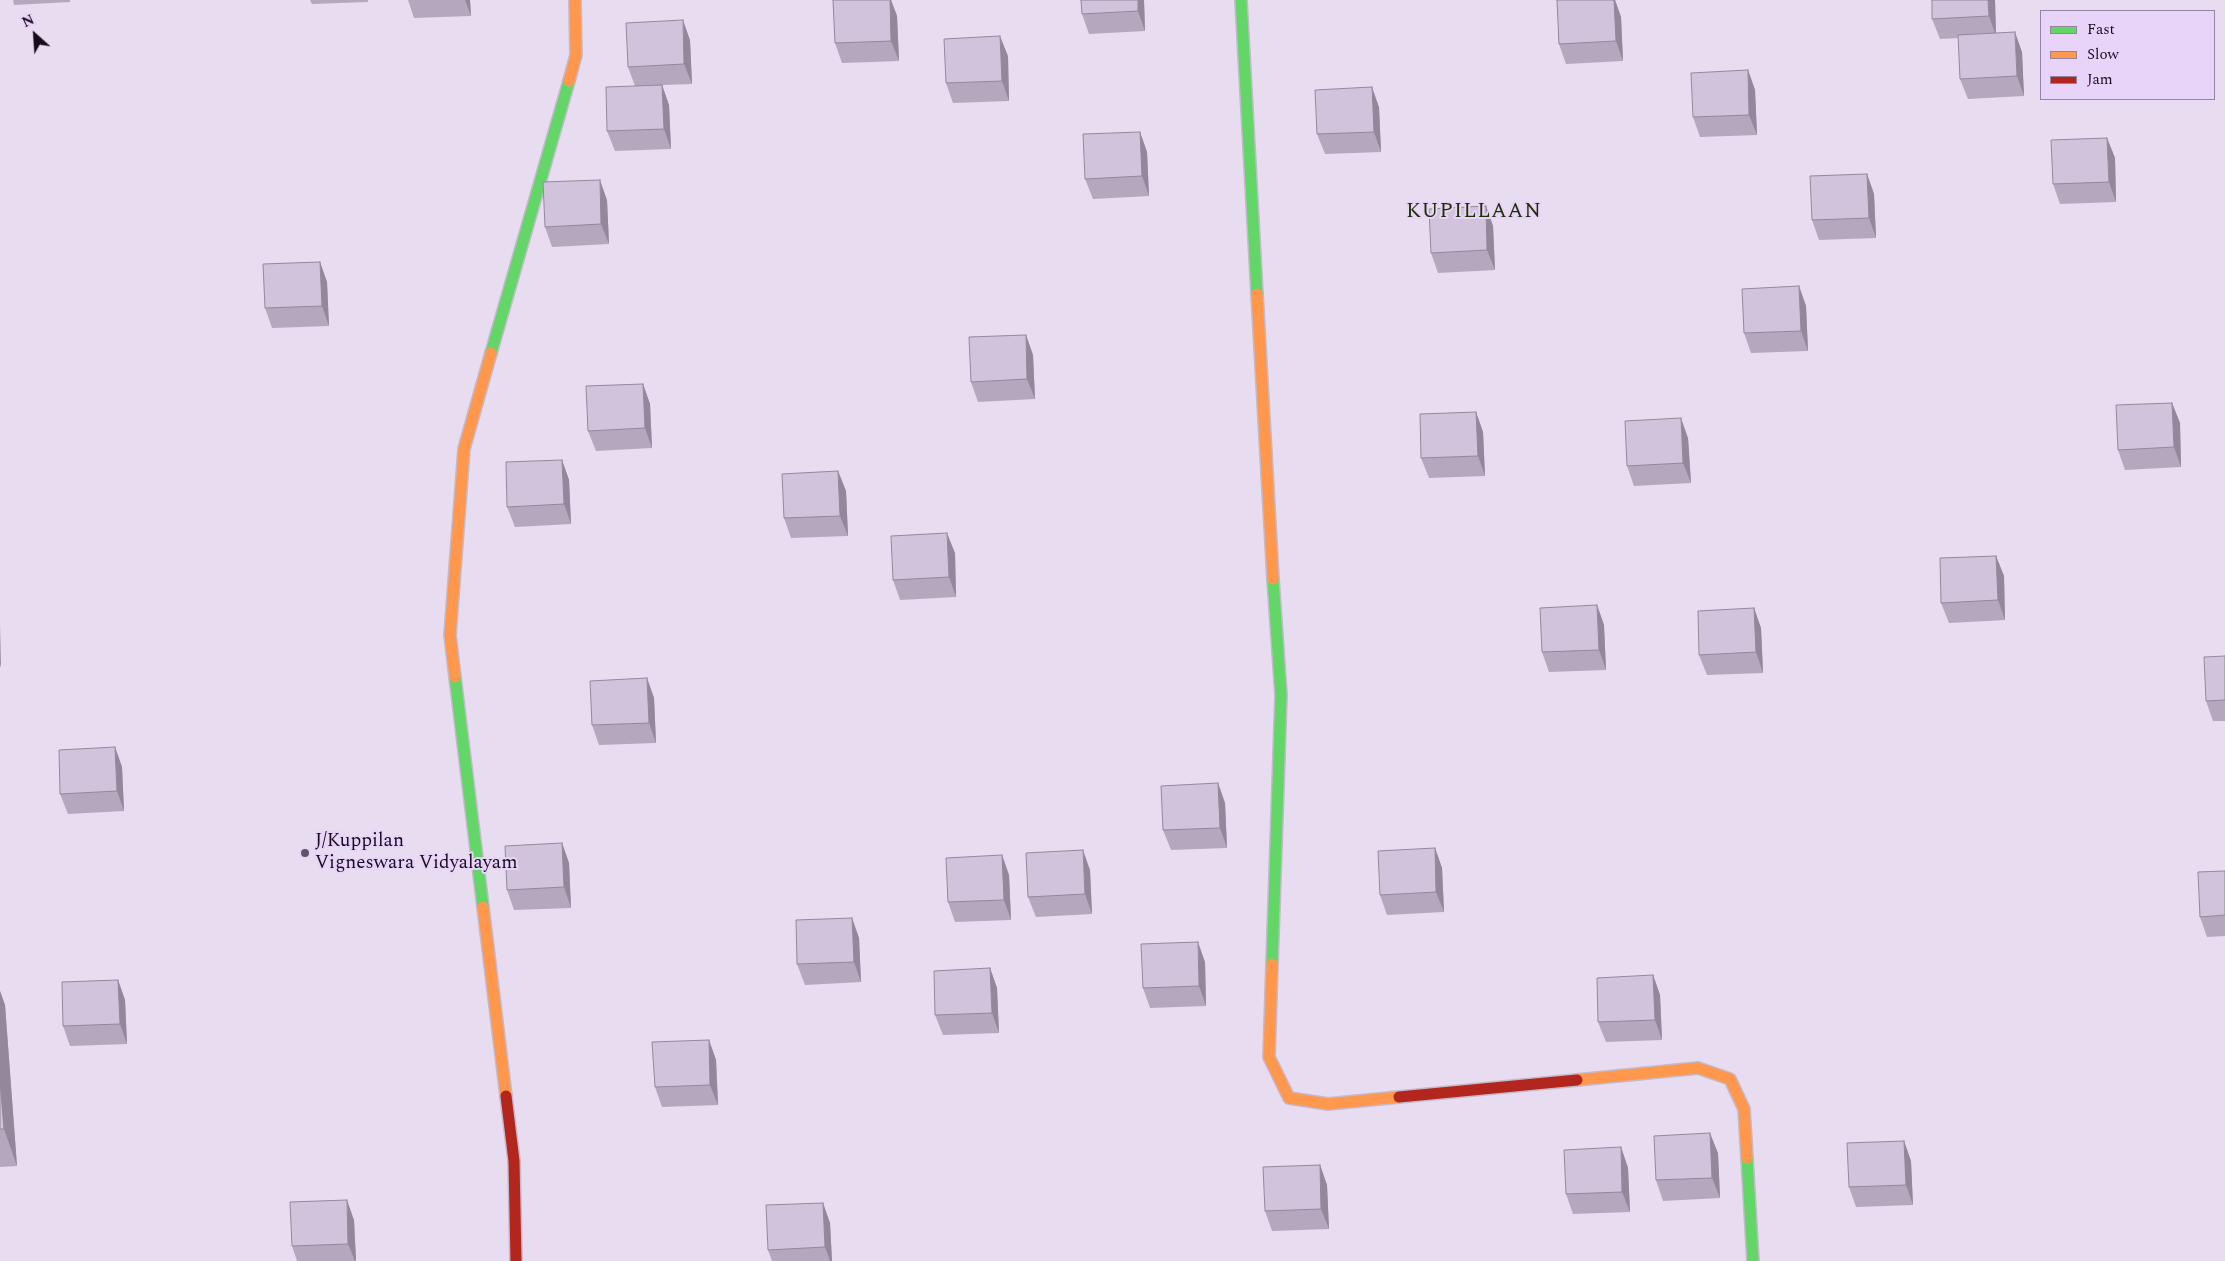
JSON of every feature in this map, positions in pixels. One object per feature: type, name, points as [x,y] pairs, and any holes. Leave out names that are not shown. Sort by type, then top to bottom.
[{"type":"street","points":[[516,1261],[514,1162],[450,635],[464,449],[576,55],[575,0]]},
{"type":"street","points":[[1241,0],[1272,570],[1281,695],[1269,1057],[1289,1098],[1328,1104],[1698,1068],[1730,1080],[1744,1109],[1753,1261]]},
{"type":"building","points":[[833,0],[890,0],[891,41],[835,43]]},
{"type":"building","points":[[1081,0],[1138,0],[1138,11],[1082,14]]},
{"type":"building","points":[[1557,0],[1614,0],[1616,41],[1559,44]]},
{"type":"building","points":[[1932,0],[1988,0],[1989,16],[1932,19]]},
{"type":"building","points":[[683,20],[684,64],[628,67],[626,23]]},
{"type":"building","points":[[2015,32],[2017,76],[1960,79],[1958,35]]},
{"type":"building","points":[[1000,36],[1002,81],[946,83],[944,39]]},
{"type":"building","points":[[1748,70],[1749,115],[1693,117],[1691,73]]},
{"type":"building","points":[[662,85],[664,129],[607,131],[606,87]]},
{"type":"building","points":[[1372,87],[1374,132],[1317,134],[1315,90]]},
{"type":"building","points":[[1140,132],[1142,176],[1085,179],[1083,134]]},
{"type":"building","points":[[2107,138],[2109,182],[2053,184],[2051,140]]},
{"type":"building","points":[[1867,174],[1869,218],[1812,220],[1810,176]]},
{"type":"building","points":[[600,180],[601,224],[545,227],[543,182]]},
{"type":"building","points":[[1486,206],[1487,250],[1431,253],[1429,209]]},
{"type":"building","points":[[320,262],[322,306],[265,308],[263,264]]},
{"type":"building","points":[[1799,286],[1801,331],[1744,333],[1742,289]]},
{"type":"building","points":[[1026,335],[1027,379],[971,382],[969,337]]},
{"type":"building","points":[[643,384],[645,428],[588,431],[586,386]]},
{"type":"building","points":[[2172,403],[2174,447],[2118,450],[2116,405]]},
{"type":"building","points":[[1476,412],[1478,456],[1421,458],[1420,414]]},
{"type":"building","points":[[1681,418],[1683,463],[1627,466],[1625,421]]},
{"type":"building","points":[[562,460],[564,504],[507,507],[506,462]]},
{"type":"building","points":[[838,471],[840,516],[784,518],[782,474]]},
{"type":"building","points":[[947,533],[949,577],[893,580],[891,536]]},
{"type":"building","points":[[1996,556],[1998,600],[1941,603],[1940,558]]},
{"type":"building","points":[[1597,605],[1599,650],[1542,652],[1540,608]]},
{"type":"building","points":[[1754,608],[1756,652],[1699,655],[1698,611]]},
{"type":"building","points":[[2225,656],[2225,700],[2206,701],[2204,657]]},
{"type":"building","points":[[647,678],[649,723],[592,725],[590,681]]},
{"type":"building","points":[[115,747],[117,791],[60,794],[59,750]]},
{"type":"building","points":[[1218,783],[1220,828],[1163,830],[1161,786]]},
{"type":"building","points":[[562,843],[564,887],[507,890],[505,846]]},
{"type":"building","points":[[1435,848],[1436,892],[1380,895],[1378,851]]},
{"type":"building","points":[[1083,850],[1085,894],[1028,897],[1026,853]]},
{"type":"building","points":[[1002,855],[1004,900],[948,902],[946,858]]},
{"type":"building","points":[[2225,871],[2225,915],[2200,917],[2198,872]]},
{"type":"building","points":[[852,918],[854,962],[797,964],[796,920]]},
{"type":"building","points":[[1198,942],[1199,986],[1143,988],[1141,944]]},
{"type":"building","points":[[990,968],[992,1013],[935,1015],[934,971]]},
{"type":"building","points":[[1653,975],[1655,1020],[1598,1022],[1597,978]]},
{"type":"building","points":[[118,980],[120,1024],[63,1026],[62,982]]},
{"type":"building","points":[[709,1040],[710,1085],[655,1087],[652,1042]]},
{"type":"building","points":[[0,1081],[4,1129],[0,1129]]},
{"type":"building","points":[[1710,1133],[1712,1178],[1656,1180],[1654,1136]]},
{"type":"building","points":[[1904,1141],[1906,1185],[1849,1187],[1847,1143]]},
{"type":"building","points":[[1621,1147],[1622,1192],[1566,1194],[1564,1150]]},
{"type":"building","points":[[1320,1165],[1321,1209],[1265,1211],[1263,1167]]},
{"type":"building","points":[[347,1200],[348,1244],[292,1246],[290,1202]]},
{"type":"building","points":[[823,1203],[825,1247],[768,1250],[766,1205]]},
{"type":"traffic: fast","points":[[1241,0],[1257,294]]},
{"type":"traffic: fast","points":[[491,353],[569,81]]},
{"type":"traffic: fast","points":[[1272,964],[1281,695],[1273,579]]},
{"type":"traffic: fast","points":[[455,677],[483,907]]},
{"type":"traffic: fast","points":[[1747,1158],[1753,1261]]},
{"type":"traffic: slow","points":[[569,81],[576,55],[575,0]]},
{"type":"traffic: slow","points":[[1257,294],[1273,579]]},
{"type":"traffic: slow","points":[[455,677],[450,635],[464,449],[491,353]]},
{"type":"traffic: slow","points":[[483,907],[506,1096]]},
{"type":"traffic: slow","points":[[1272,964],[1269,1057],[1289,1098],[1328,1104],[1399,1097]]},
{"type":"traffic: slow","points":[[1577,1080],[1698,1068],[1730,1079],[1744,1109],[1747,1158]]},
{"type":"traffic: jam","points":[[1399,1097],[1577,1080]]},
{"type":"traffic: jam","points":[[506,1096],[514,1161],[516,1261]]},
{"type":"place","name":"J/Kuppilan Vigneswara Vidyalayam","points":[[305,853]]},
{"type":"district","name":"KUPILLAAN","points":[[1474,213]]}]
